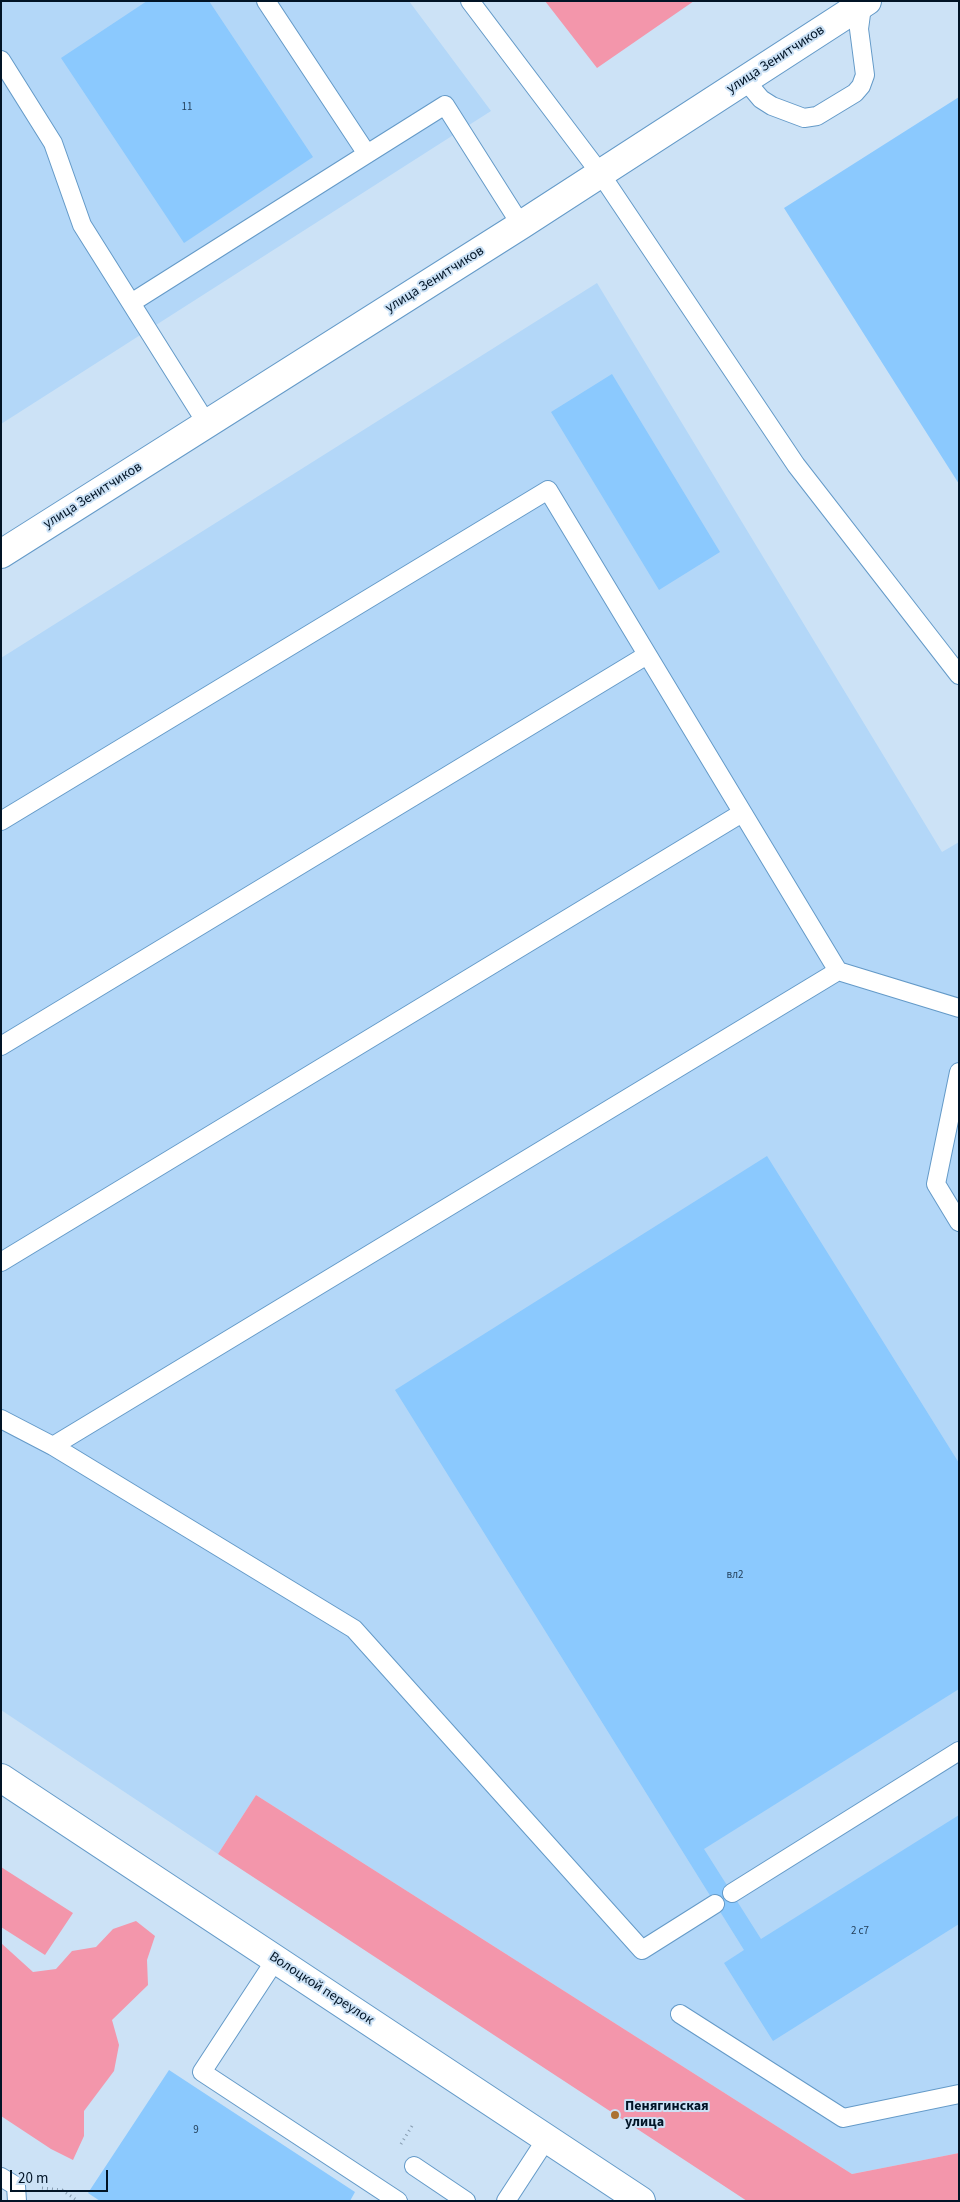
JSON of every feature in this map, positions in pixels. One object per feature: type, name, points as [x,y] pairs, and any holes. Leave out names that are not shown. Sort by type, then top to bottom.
[{"type":"street","name":"улица Зенитчиков","points":[[1,554],[521,225],[866,1]]},
{"type":"street","name":"Волоцкой переулок","points":[[1,1778],[641,2201]]},
{"type":"lane","points":[[266,1],[367,154]]},
{"type":"lane","points":[[470,1],[600,173],[796,465],[959,674]]},
{"type":"lane","points":[[745,80],[761,99],[772,106],[804,118],[817,116],[854,93],[861,86],[865,75],[859,29],[861,14],[866,1]]},
{"type":"lane","points":[[1,60],[53,143],[82,224],[207,424]]},
{"type":"lane","points":[[131,303],[445,105],[521,225]]},
{"type":"lane","points":[[1,821],[548,490],[838,971],[959,1008]]},
{"type":"lane","points":[[1,1046],[647,655]]},
{"type":"lane","points":[[1,1262],[742,814]]},
{"type":"lane","points":[[52,1446],[838,971]]},
{"type":"lane","points":[[959,1072],[936,1184],[959,1222]]},
{"type":"lane","points":[[1,1419],[52,1446],[354,1629],[642,1950],[715,1904]]},
{"type":"lane","points":[[732,1893],[959,1751]]},
{"type":"lane","points":[[276,1959],[202,2072],[398,2201]]},
{"type":"lane","points":[[680,2014],[843,2118],[959,2094]]},
{"type":"lane","points":[[506,2201],[547,2138]]},
{"type":"lane","points":[[414,2166],[443,2194],[466,2201]]},
{"type":"path","points":[[11,2188],[62,2190],[78,2201]]},
{"type":"shaded area","points":[[1,1],[409,1],[491,111],[1,424]]},
{"type":"shaded area","points":[[545,1],[694,1],[597,68]]},
{"type":"shaded area","points":[[597,283],[942,852],[959,842],[959,2153],[852,2174],[256,1795],[218,1854],[1,1710],[1,658]]},
{"type":"shaded area","points":[[256,1795],[852,2174],[959,2153],[959,2201],[747,2201],[218,1854]]},
{"type":"shaded area","points":[[1,1867],[73,1913],[45,1955],[1,1927]]},
{"type":"shaded area","points":[[136,1921],[155,1936],[147,1960],[148,1985],[112,2020],[119,2045],[114,2071],[84,2111],[84,2136],[73,2160],[51,2149],[1,2116],[1,1943],[33,1972],[56,1969],[72,1951],[96,1947],[113,1929]]},
{"type":"building","points":[[147,1],[209,1],[313,157],[184,243],[61,58]]},
{"type":"building","points":[[959,97],[959,484],[784,208]]},
{"type":"building","points":[[612,374],[720,552],[659,590],[551,412]]},
{"type":"building","points":[[767,1156],[959,1463],[959,1689],[704,1849],[761,1939],[959,1815],[959,1924],[773,2041],[724,1963],[744,1950],[395,1390]]},
{"type":"building","points":[[169,2070],[355,2192],[350,2201],[100,2201],[88,2193]]},
{"type":"place","name":"Пенягинская улица","points":[[615,2115]]}]
